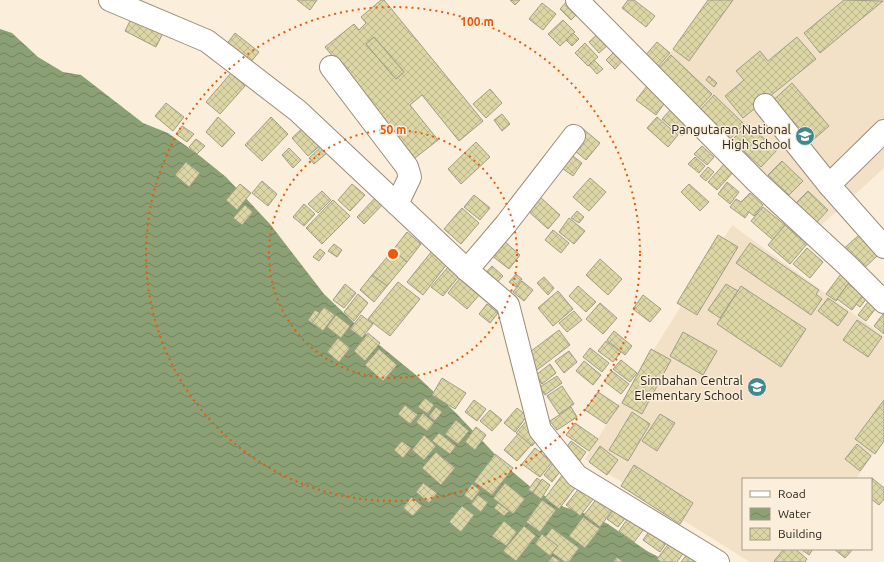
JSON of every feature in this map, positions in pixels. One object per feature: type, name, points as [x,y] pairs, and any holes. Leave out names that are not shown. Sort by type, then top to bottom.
[{"type":"street","points":[[110,0],[207,41],[298,111],[467,270],[508,306],[540,430],[577,476],[718,562]]},
{"type":"street","points":[[577,0],[757,182],[848,266],[884,302]]},
{"type":"street","points":[[331,67],[407,167],[410,177],[397,204]]},
{"type":"street","points":[[765,106],[830,185],[884,247]]},
{"type":"street","points":[[830,185],[884,131]]},
{"type":"street","points":[[467,270],[506,224],[574,136]]},
{"type":"shaded area","name":"Pangutaran National High School","points":[[709,0],[884,0],[884,168],[817,229],[658,70]]},
{"type":"shaded area","name":"Simbahan Central Elementary School","points":[[732,225],[884,336],[884,439],[857,478],[742,478],[742,550],[806,550],[798,562],[750,562],[585,459]]},
{"type":"water","points":[[0,29],[12,33],[38,57],[63,72],[81,75],[143,123],[168,133],[226,177],[270,224],[324,294],[367,335],[416,375],[457,414],[508,468],[533,489],[564,507],[590,515],[608,524],[647,551],[668,562],[0,562]]},
{"type":"building","points":[[297,0],[317,0],[310,10]]},
{"type":"building","points":[[381,0],[384,0],[483,121],[459,141],[422,95],[410,105],[438,140],[415,158],[325,47],[354,24],[359,30],[366,23],[361,17]],"holes":[[[374,37],[404,72],[396,79],[366,44]]]},
{"type":"building","points":[[510,0],[520,0],[515,5]]},
{"type":"building","points":[[568,0],[582,9],[571,20],[560,9]]},
{"type":"building","points":[[628,0],[634,0],[655,16],[646,27],[622,8]]},
{"type":"building","points":[[708,0],[733,0],[689,61],[673,49]]},
{"type":"building","points":[[844,0],[883,1],[820,53],[804,33]]},
{"type":"building","points":[[542,3],[556,14],[543,30],[529,19]]},
{"type":"building","points":[[133,15],[164,31],[156,47],[125,31]]},
{"type":"building","points":[[563,20],[575,32],[560,46],[548,34]]},
{"type":"building","points":[[600,32],[610,43],[599,53],[589,42]]},
{"type":"building","points":[[235,33],[259,52],[250,63],[226,45]]},
{"type":"building","points":[[573,33],[579,39],[572,46],[566,40]]},
{"type":"building","points":[[374,37],[404,72],[396,79],[366,44]]},
{"type":"building","points":[[797,37],[816,59],[743,118],[725,96],[744,80],[736,71],[760,51],[768,61]]},
{"type":"building","points":[[657,42],[670,53],[657,68],[644,57]]},
{"type":"building","points":[[585,43],[598,57],[588,66],[575,53]]},
{"type":"building","points":[[616,50],[624,59],[615,69],[606,60]]},
{"type":"building","points":[[671,55],[712,94],[698,109],[657,70]]},
{"type":"building","points":[[594,60],[603,69],[597,74],[589,65]]},
{"type":"building","points":[[231,73],[245,86],[220,114],[206,102]]},
{"type":"building","points":[[709,76],[717,83],[714,87],[706,80]]},
{"type":"building","points":[[792,83],[829,126],[805,147],[768,105]]},
{"type":"building","points":[[647,86],[666,101],[656,115],[636,100]]},
{"type":"building","points":[[490,89],[502,103],[486,118],[473,104]]},
{"type":"building","points":[[714,95],[744,124],[728,141],[699,111]]},
{"type":"building","points":[[166,103],[184,117],[173,131],[155,116]]},
{"type":"building","points":[[671,109],[690,126],[682,136],[662,119]]},
{"type":"building","points":[[502,114],[510,124],[502,131],[494,120]]},
{"type":"building","points":[[218,117],[235,133],[222,147],[206,132]]},
{"type":"building","points":[[271,117],[288,134],[262,161],[245,145]]},
{"type":"building","points":[[657,117],[678,135],[668,147],[647,128]]},
{"type":"building","points":[[748,124],[777,150],[761,167],[732,140]]},
{"type":"building","points":[[306,125],[322,144],[308,156],[292,138]]},
{"type":"building","points":[[182,126],[194,134],[187,142],[176,134]]},
{"type":"building","points":[[582,128],[600,143],[586,160],[568,145]]},
{"type":"building","points":[[196,139],[205,146],[197,154],[189,147]]},
{"type":"building","points":[[476,142],[490,157],[461,184],[448,169]]},
{"type":"building","points":[[323,145],[328,152],[314,164],[309,158]]},
{"type":"building","points":[[702,146],[714,157],[707,165],[694,154]]},
{"type":"building","points":[[289,148],[301,160],[293,168],[282,155]]},
{"type":"building","points":[[569,153],[582,163],[573,176],[559,166]]},
{"type":"building","points":[[695,157],[705,166],[699,173],[688,164]]},
{"type":"building","points":[[727,161],[736,169],[717,190],[708,182]]},
{"type":"building","points":[[782,161],[803,181],[789,195],[768,175]]},
{"type":"building","points":[[186,162],[200,173],[189,187],[175,175]]},
{"type":"building","points":[[708,167],[714,172],[706,181],[700,176]]},
{"type":"building","points":[[590,178],[606,192],[589,211],[573,197]]},
{"type":"building","points":[[262,181],[277,194],[268,206],[252,193]]},
{"type":"building","points":[[727,182],[739,192],[730,204],[718,194]]},
{"type":"building","points":[[240,184],[251,193],[237,210],[226,200]]},
{"type":"building","points":[[352,184],[365,195],[350,211],[338,200]]},
{"type":"building","points":[[689,184],[709,202],[700,211],[681,192]]},
{"type":"building","points":[[322,191],[331,200],[318,213],[308,204]]},
{"type":"building","points":[[808,191],[828,210],[816,223],[795,204]]},
{"type":"building","points":[[750,193],[763,205],[754,216],[749,212],[745,218],[730,207],[736,199],[741,202]]},
{"type":"building","points":[[474,195],[490,208],[480,220],[464,207]]},
{"type":"building","points":[[377,196],[384,203],[364,224],[357,217]]},
{"type":"building","points":[[540,197],[560,215],[548,229],[528,211]]},
{"type":"building","points":[[333,200],[350,216],[322,244],[306,228]]},
{"type":"building","points":[[304,204],[315,214],[304,226],[293,217]]},
{"type":"building","points":[[245,205],[253,212],[242,225],[233,218]]},
{"type":"building","points":[[763,207],[785,225],[773,240],[751,221]]},
{"type":"building","points":[[462,208],[479,223],[461,244],[444,229]]},
{"type":"building","points":[[577,211],[584,217],[579,223],[571,218]]},
{"type":"building","points":[[569,218],[585,231],[574,244],[559,232]]},
{"type":"building","points":[[785,225],[807,244],[790,264],[768,245]]},
{"type":"building","points":[[553,230],[569,243],[561,253],[545,240]]},
{"type":"building","points":[[407,232],[421,244],[407,262],[393,250]]},
{"type":"building","points":[[718,235],[738,247],[697,315],[677,303]]},
{"type":"building","points":[[859,235],[878,255],[859,273],[840,252]]},
{"type":"building","points":[[503,240],[520,255],[509,269],[491,255]]},
{"type":"building","points":[[750,243],[819,290],[816,294],[822,299],[811,315],[736,263]]},
{"type":"building","points":[[334,244],[342,250],[337,257],[328,251]]},
{"type":"building","points":[[807,248],[823,262],[810,278],[793,264]]},
{"type":"building","points":[[320,249],[325,253],[319,261],[313,257]]},
{"type":"building","points":[[393,250],[407,262],[387,286],[372,275]]},
{"type":"building","points":[[432,251],[447,264],[423,295],[407,282]]},
{"type":"building","points":[[600,259],[622,279],[608,295],[586,275]]},
{"type":"building","points":[[492,266],[503,276],[492,288],[481,278]]},
{"type":"building","points":[[448,267],[459,276],[443,296],[431,287]]},
{"type":"building","points":[[516,274],[522,279],[516,287],[509,282]]},
{"type":"building","points":[[841,274],[850,281],[836,301],[826,294]]},
{"type":"building","points":[[372,275],[387,286],[374,302],[360,290]]},
{"type":"building","points":[[544,277],[554,288],[548,295],[537,283]]},
{"type":"building","points":[[460,278],[480,294],[467,309],[448,293]]},
{"type":"building","points":[[522,281],[533,290],[524,301],[513,292]]},
{"type":"building","points":[[398,282],[420,299],[390,336],[368,319]]},
{"type":"building","points":[[345,284],[356,293],[344,308],[333,300]]},
{"type":"building","points":[[726,284],[738,291],[720,318],[708,310]]},
{"type":"building","points":[[848,284],[863,295],[852,310],[837,299]]},
{"type":"building","points":[[578,286],[596,302],[586,312],[569,296]]},
{"type":"building","points":[[741,286],[806,329],[781,367],[717,324]]},
{"type":"building","points":[[558,291],[573,309],[553,326],[538,308]]},
{"type":"building","points":[[358,294],[368,303],[354,321],[344,312]]},
{"type":"building","points":[[643,295],[661,309],[650,322],[633,309]]},
{"type":"building","points":[[863,295],[867,298],[860,307],[856,304]]},
{"type":"building","points":[[828,298],[848,312],[838,326],[818,311]]},
{"type":"building","points":[[871,298],[879,304],[866,321],[858,315]]},
{"type":"building","points":[[600,303],[617,318],[603,334],[586,319]]},
{"type":"building","points":[[487,304],[498,313],[490,323],[479,314]]},
{"type":"building","points":[[324,307],[335,315],[323,331],[312,323]]},
{"type":"building","points":[[315,310],[320,313],[312,323],[308,320]]},
{"type":"building","points":[[574,311],[582,320],[567,332],[559,323]]},
{"type":"building","points":[[884,314],[884,334],[874,326]]},
{"type":"building","points":[[336,315],[350,326],[341,338],[327,327]]},
{"type":"building","points":[[361,315],[373,324],[362,338],[350,329]]},
{"type":"building","points":[[857,320],[882,337],[868,357],[843,340]]},
{"type":"building","points":[[559,330],[570,345],[537,370],[526,355]]},
{"type":"building","points":[[614,331],[632,346],[625,355],[607,340]]},
{"type":"building","points":[[683,332],[717,351],[703,375],[670,356]]},
{"type":"building","points":[[368,333],[380,343],[365,361],[354,351]]},
{"type":"building","points":[[338,338],[350,348],[339,362],[327,352]]},
{"type":"building","points":[[606,341],[621,352],[613,362],[598,351]]},
{"type":"building","points":[[590,348],[609,363],[602,372],[583,357]]},
{"type":"building","points":[[379,349],[397,365],[383,381],[365,365]]},
{"type":"building","points":[[651,349],[671,360],[642,414],[622,403]]},
{"type":"building","points":[[569,351],[577,362],[564,373],[555,361]]},
{"type":"building","points":[[621,360],[637,373],[630,382],[613,369]]},
{"type":"building","points":[[584,361],[601,375],[593,385],[576,371]]},
{"type":"building","points":[[550,364],[556,373],[542,384],[536,375]]},
{"type":"building","points":[[612,371],[629,384],[621,394],[604,381]]},
{"type":"building","points":[[557,376],[562,383],[545,395],[540,387]]},
{"type":"building","points":[[442,378],[466,393],[455,409],[432,395]]},
{"type":"building","points":[[562,386],[574,404],[559,414],[547,396]]},
{"type":"building","points":[[598,392],[619,406],[606,424],[585,410]]},
{"type":"building","points":[[425,398],[434,405],[428,414],[418,407]]},
{"type":"building","points":[[474,400],[486,409],[477,421],[465,412]]},
{"type":"building","points":[[884,400],[884,441],[875,454],[855,439]]},
{"type":"building","points":[[405,405],[418,415],[410,424],[398,414]]},
{"type":"building","points":[[436,407],[442,412],[435,421],[429,416]]},
{"type":"building","points":[[571,407],[577,417],[557,430],[550,421]]},
{"type":"building","points":[[517,408],[527,416],[515,432],[504,423]]},
{"type":"building","points":[[490,410],[502,420],[492,431],[480,421]]},
{"type":"building","points":[[632,412],[650,424],[628,461],[609,450]]},
{"type":"building","points":[[423,413],[434,423],[427,431],[416,422]]},
{"type":"building","points":[[660,414],[675,423],[657,451],[642,441]]},
{"type":"building","points":[[528,419],[544,432],[532,446],[516,433]]},
{"type":"building","points":[[456,420],[469,431],[458,444],[445,434]]},
{"type":"building","points":[[575,423],[598,439],[589,451],[566,435]]},
{"type":"building","points":[[476,427],[486,435],[475,450],[465,442]]},
{"type":"building","points":[[439,433],[456,446],[450,454],[432,441]]},
{"type":"building","points":[[518,434],[531,445],[517,461],[504,450]]},
{"type":"building","points":[[424,435],[436,446],[424,460],[412,450]]},
{"type":"building","points":[[402,441],[411,448],[403,458],[394,450]]},
{"type":"building","points":[[571,441],[586,452],[576,466],[561,455]]},
{"type":"building","points":[[857,444],[871,456],[860,471],[845,459]]},
{"type":"building","points":[[600,446],[618,460],[607,475],[589,462]]},
{"type":"building","points":[[535,448],[552,462],[540,477],[522,464]]},
{"type":"building","points":[[436,452],[455,468],[441,485],[422,468]]},
{"type":"building","points":[[495,454],[513,468],[492,495],[474,482]]},
{"type":"building","points":[[553,463],[562,469],[552,482],[544,475]]},
{"type":"building","points":[[634,465],[693,503],[680,524],[621,486]]},
{"type":"building","points":[[563,474],[578,484],[559,509],[545,498]]},
{"type":"building","points":[[537,478],[541,481],[533,493],[528,490]]},
{"type":"building","points":[[872,478],[884,488],[884,499],[879,505],[872,500]]},
{"type":"building","points":[[542,479],[550,485],[541,499],[533,493]]},
{"type":"building","points":[[423,483],[437,493],[429,503],[416,492]]},
{"type":"building","points":[[505,483],[525,499],[513,514],[493,498]]},
{"type":"building","points":[[472,484],[480,490],[472,501],[464,495]]},
{"type":"building","points":[[580,487],[594,498],[580,516],[566,505]]},
{"type":"building","points":[[478,495],[488,502],[481,512],[471,504]]},
{"type":"building","points":[[411,497],[422,506],[413,516],[403,508]]},
{"type":"building","points":[[598,497],[613,509],[600,527],[584,515]]},
{"type":"building","points":[[542,500],[556,510],[540,532],[526,522]]},
{"type":"building","points":[[498,503],[509,511],[504,516],[494,508]]},
{"type":"building","points":[[462,506],[474,515],[461,532],[449,522]]},
{"type":"building","points":[[616,507],[627,516],[618,527],[607,519]]},
{"type":"building","points":[[583,517],[600,529],[585,548],[569,536]]},
{"type":"building","points":[[628,518],[644,529],[634,542],[619,531]]},
{"type":"building","points":[[504,521],[517,532],[506,546],[492,536]]},
{"type":"building","points":[[524,526],[536,536],[516,561],[503,551]]},
{"type":"building","points":[[652,527],[669,539],[660,552],[643,540]]},
{"type":"building","points":[[552,528],[579,548],[569,562],[565,562],[540,544]]},
{"type":"building","points":[[542,534],[558,546],[550,556],[535,544]]},
{"type":"building","points":[[670,542],[684,552],[677,562],[661,562],[657,559]]},
{"type":"building","points":[[691,549],[702,562],[681,562]]},
{"type":"building","points":[[783,550],[796,550],[807,559],[805,562],[774,561]]},
{"type":"building","points":[[802,550],[812,550],[809,555]]},
{"type":"building","points":[[835,550],[852,550],[845,558]]},
{"type":"building","points":[[553,556],[561,562],[548,562]]},
{"type":"building","points":[[617,557],[623,562],[613,562]]},
{"type":"place","name":"Pangutaran National High School","points":[[805,136]]},
{"type":"place","name":"Simbahan Central Elementary School","points":[[757,387]]}]
